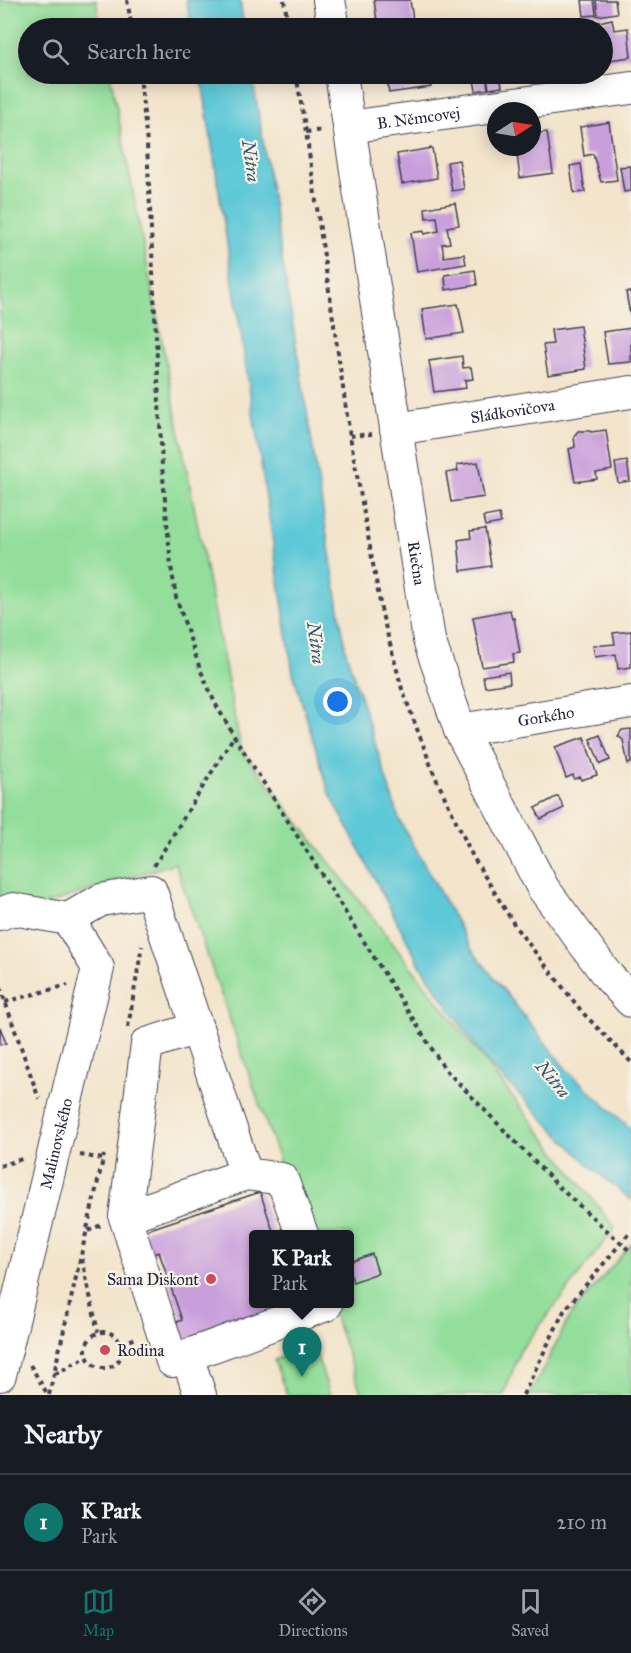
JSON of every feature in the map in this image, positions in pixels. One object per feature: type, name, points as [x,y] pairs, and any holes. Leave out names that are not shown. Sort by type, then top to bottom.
[{"type":"street","points":[[329,0],[332,18]]},
{"type":"street","name":"Riečna","points":[[341,84],[339,129],[386,431],[429,640],[460,730],[543,888],[608,976],[631,1001]]},
{"type":"street","name":"B. Němcovej","points":[[339,129],[631,88]]},
{"type":"street","name":"Sládkovičova","points":[[386,431],[631,392]]},
{"type":"street","name":"Gorkého","points":[[460,730],[631,702]]},
{"type":"street","points":[[0,914],[13,909],[68,919],[100,900],[151,891],[246,1174]]},
{"type":"street","name":"Malinovského","points":[[0,1375],[98,968],[68,919]]},
{"type":"street","points":[[197,1028],[147,1044],[124,1216],[172,1361],[318,1308]]},
{"type":"street","points":[[124,1216],[246,1174],[282,1179],[301,1230]]},
{"type":"street","points":[[187,1356],[200,1395]]},
{"type":"path","points":[[127,0],[130,18]]},
{"type":"path","points":[[284,0],[287,18]]},
{"type":"path","points":[[141,84],[147,144],[162,466],[171,566],[176,597],[200,669],[215,703],[234,736],[444,1068],[563,1191],[631,1252]]},
{"type":"path","points":[[306,132],[339,129]]},
{"type":"path","points":[[350,436],[386,431]]},
{"type":"path","points":[[151,891],[148,876],[234,736]]},
{"type":"path","points":[[127,1031],[143,937]]},
{"type":"path","points":[[5,1002],[77,982]]},
{"type":"path","points":[[0,987],[43,1109]]},
{"type":"path","points":[[49,1395],[106,1147]]},
{"type":"path","points":[[69,1153],[103,1159]]},
{"type":"path","points":[[0,1166],[30,1156]]},
{"type":"path","points":[[523,1395],[564,1311],[631,1230]]},
{"type":"path","points":[[82,1257],[98,1332]]},
{"type":"path","points":[[98,1332],[112,1333],[122,1344],[122,1359],[111,1369],[96,1368],[86,1357],[86,1342],[98,1332]]},
{"type":"path","points":[[54,1374],[86,1357]]},
{"type":"path","points":[[27,1360],[49,1395]]},
{"type":"green space","points":[[0,0],[96,0],[99,18],[18,18],[18,84],[112,84],[241,749],[615,1228],[520,1351],[504,1395],[362,1395],[331,1308],[354,1308],[354,1230],[304,1230],[175,863],[0,919]]},
{"type":"green space","points":[[631,1244],[631,1395],[530,1395],[570,1316]]},
{"type":"green space","points":[[314,1347],[330,1395],[287,1395],[274,1360]]},
{"type":"water","points":[[186,0],[240,0],[243,18],[190,18]]},
{"type":"water","name":"Nitra","points":[[203,84],[254,84],[346,652],[399,819],[472,950],[566,1069],[631,1129],[631,1200],[590,1166],[485,1060],[420,965],[329,792],[293,673]]},
{"type":"building","points":[[374,0],[410,0],[413,18],[377,18]]},
{"type":"building","points":[[582,0],[594,0],[596,15],[584,16]]},
{"type":"building","points":[[596,0],[615,0],[617,13],[598,16]]},
{"type":"building","points":[[613,24],[614,30],[628,28],[631,57],[613,59]]},
{"type":"building","points":[[388,84],[431,84],[431,87],[389,93]]},
{"type":"building","points":[[475,84],[487,84],[488,89],[476,91]]},
{"type":"building","points":[[488,84],[502,84],[502,87],[489,89]]},
{"type":"building","points":[[609,122],[617,180],[601,182],[593,154],[584,156],[580,127]]},
{"type":"building","points":[[547,132],[553,173],[520,178],[517,156],[541,156],[541,133]]},
{"type":"building","points":[[432,148],[437,178],[402,184],[397,154]]},
{"type":"building","points":[[459,160],[464,189],[452,191],[447,162]]},
{"type":"building","points":[[581,164],[585,192],[574,193],[570,166]]},
{"type":"building","points":[[631,166],[631,191],[624,192],[620,167]]},
{"type":"building","points":[[455,203],[459,225],[447,227],[450,243],[442,244],[444,257],[464,254],[466,264],[417,272],[411,233],[424,231],[424,234],[439,231],[437,217],[426,218],[425,208]]},
{"type":"building","points":[[475,270],[477,285],[446,290],[445,275]]},
{"type":"building","points":[[626,292],[631,292],[631,315],[630,315]]},
{"type":"building","points":[[458,304],[464,333],[426,339],[422,309]]},
{"type":"building","points":[[580,326],[586,369],[548,375],[543,345],[553,344],[551,330]]},
{"type":"building","points":[[631,328],[631,362],[608,364],[603,332]]},
{"type":"building","points":[[462,356],[463,368],[471,367],[473,379],[465,380],[466,388],[434,392],[429,361]]},
{"type":"building","points":[[606,430],[612,470],[596,473],[597,479],[575,482],[569,449],[575,447],[574,436],[578,431]]},
{"type":"building","points":[[627,461],[630,481],[618,483],[615,463]]},
{"type":"building","points":[[478,462],[484,497],[451,502],[446,473],[458,471],[457,465]]},
{"type":"building","points":[[499,514],[501,523],[485,526],[483,517]]},
{"type":"building","points":[[485,529],[491,566],[461,571],[458,540],[471,538],[470,531]]},
{"type":"building","points":[[510,610],[512,619],[514,618],[520,653],[513,654],[514,662],[482,667],[473,617]]},
{"type":"building","points":[[631,631],[631,667],[618,669],[616,654],[595,657],[593,646],[615,644],[613,633]]},
{"type":"building","points":[[509,672],[510,683],[485,687],[483,676]]},
{"type":"building","points":[[631,729],[631,763],[628,764],[623,740],[618,736],[622,730]]},
{"type":"building","points":[[600,735],[610,760],[600,764],[590,739]]},
{"type":"building","points":[[584,737],[597,775],[581,780],[580,777],[574,779],[573,775],[566,778],[555,747]]},
{"type":"building","points":[[558,796],[564,808],[541,819],[535,808]]},
{"type":"building","points":[[0,1027],[6,1043],[0,1045]]},
{"type":"building","name":"Sama Diskont","points":[[260,1192],[273,1230],[249,1230],[249,1308],[286,1308],[183,1346],[175,1323],[182,1320],[159,1252],[151,1255],[144,1231]]},
{"type":"building","points":[[372,1254],[378,1273],[354,1282],[354,1261]]},
{"type":"place","name":"Sama Diskont","points":[[211,1279]]},
{"type":"place","name":"Rodina","points":[[105,1350]]},
{"type":"place","name":"K Park","points":[[302,1377]]}]
